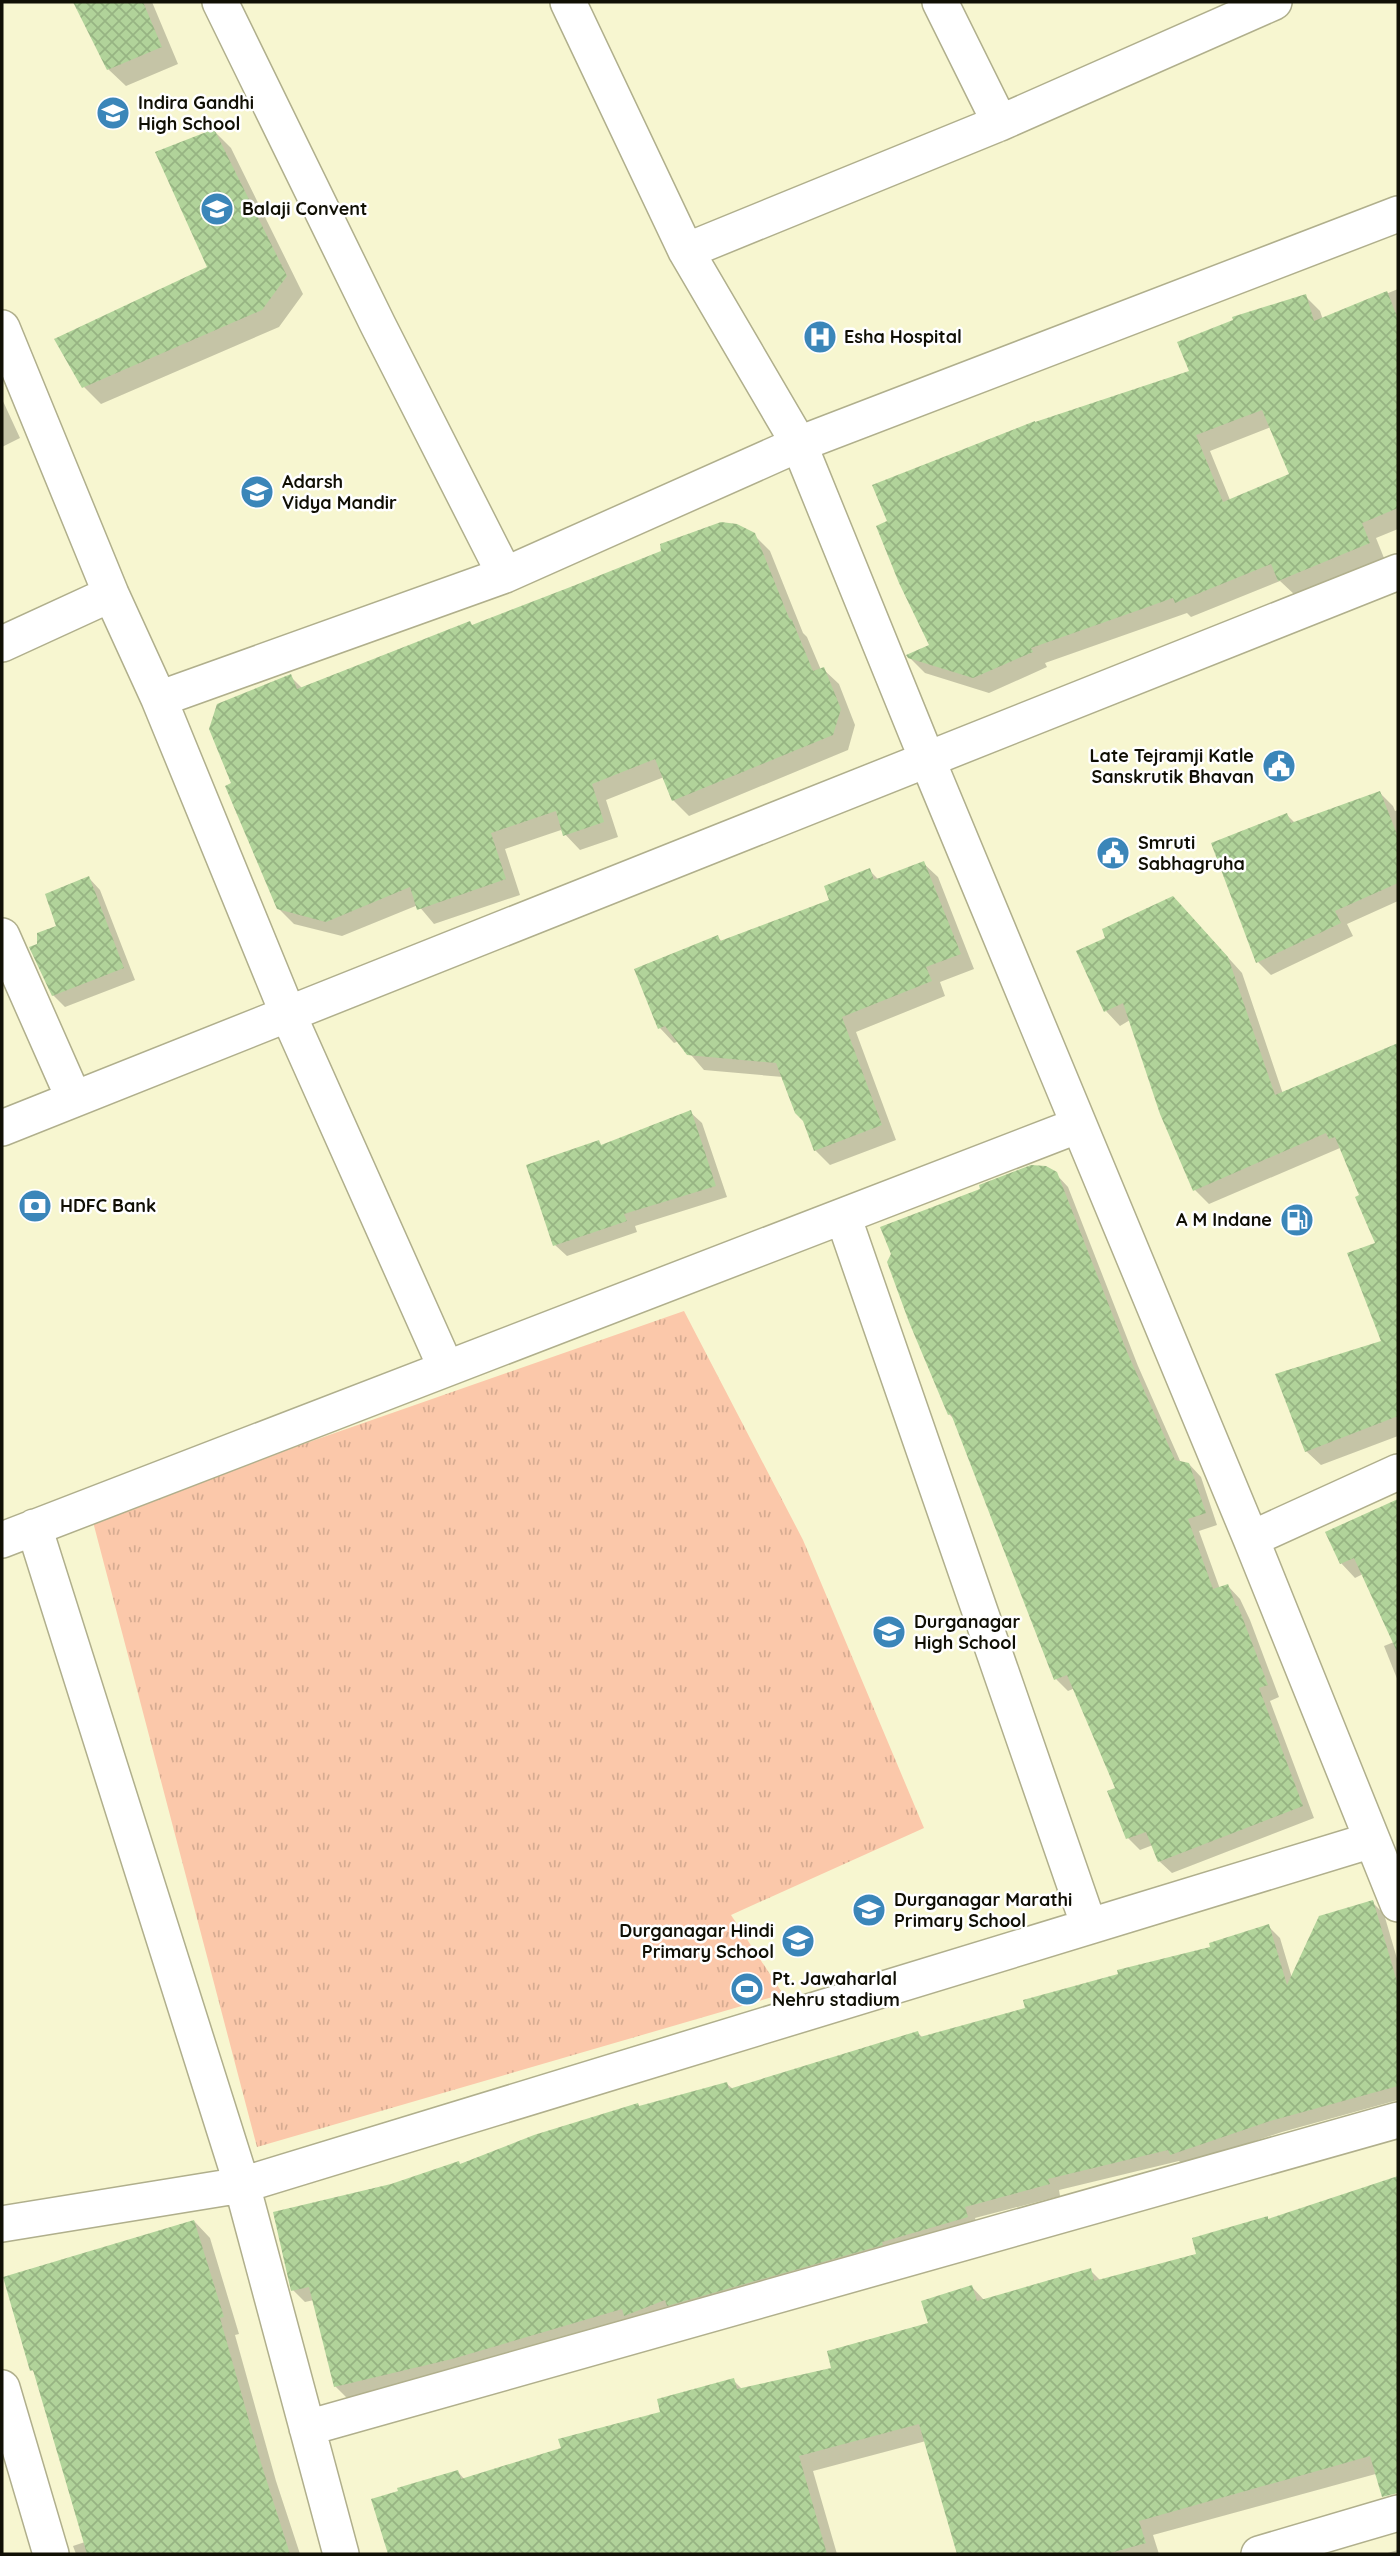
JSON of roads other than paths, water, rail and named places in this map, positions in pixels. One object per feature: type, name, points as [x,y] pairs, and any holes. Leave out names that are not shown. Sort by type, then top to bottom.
[{"type":"street","points":[[220,2],[378,325],[505,575]]},
{"type":"street","points":[[568,2],[686,251],[799,444],[1251,1539],[1398,1904]]},
{"type":"street","points":[[940,2],[1000,123]]},
{"type":"street","points":[[686,251],[1000,123],[1232,10],[1274,2]]},
{"type":"street","points":[[159,699],[505,575],[799,444],[1398,214]]},
{"type":"street","points":[[2,328],[111,594],[159,699],[288,1014],[446,1368]]},
{"type":"street","points":[[2,1128],[1398,572]]},
{"type":"street","points":[[2,644],[111,594]]},
{"type":"street","points":[[2,936],[74,1099]]},
{"type":"street","points":[[341,2554],[242,2185],[18,1534],[1079,1125]]},
{"type":"street","points":[[843,1216],[1089,1926]]},
{"type":"street","points":[[1251,1539],[1398,1472]]},
{"type":"street","points":[[2,2224],[242,2185],[1372,1839]]},
{"type":"street","points":[[307,2428],[1398,2120]]},
{"type":"street","points":[[2,2388],[51,2554]]},
{"type":"street","points":[[1259,2554],[1398,2513]]},
{"type":"place","name":"Indira Gandhi High School","points":[[113,113]]},
{"type":"place","name":"Balaji Convent","points":[[217,209]]},
{"type":"place","name":"Esha Hospital","points":[[820,337]]},
{"type":"place","name":"Adarsh Vidya Mandir","points":[[257,492]]},
{"type":"place","name":"Late Tejramji Katle Sanskrutik Bhavan","points":[[1279,766]]},
{"type":"place","name":"Smruti Sabhagruha","points":[[1113,853]]},
{"type":"place","name":"HDFC Bank","points":[[35,1206]]},
{"type":"place","name":"A M Indane","points":[[1297,1220]]},
{"type":"place","name":"Durganagar High School","points":[[889,1632]]},
{"type":"place","name":"Durganagar Marathi Primary School","points":[[869,1910]]},
{"type":"place","name":"Durganagar Hindi Primary School","points":[[798,1941]]},
{"type":"place","name":"Pt. Jawaharlal Nehru stadium","points":[[747,1989]]}]
